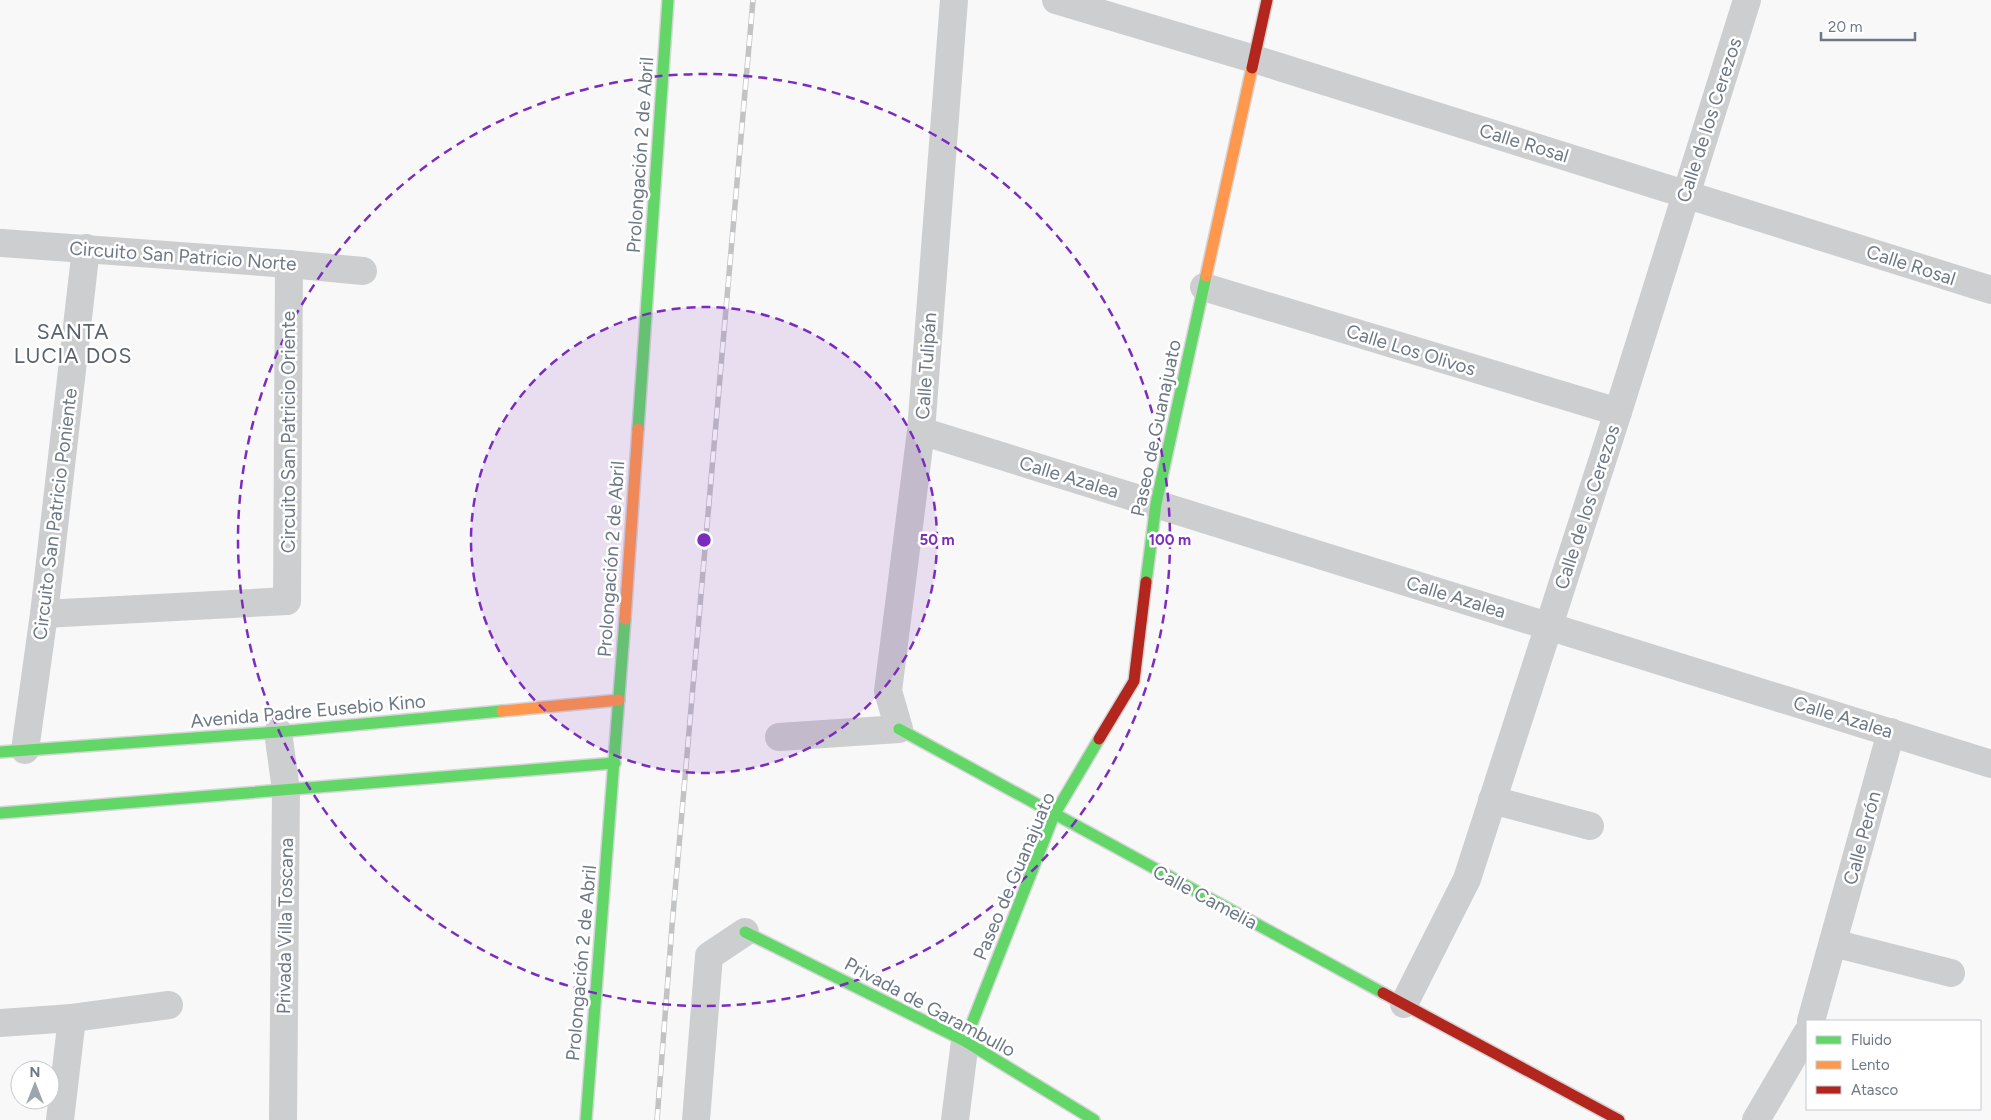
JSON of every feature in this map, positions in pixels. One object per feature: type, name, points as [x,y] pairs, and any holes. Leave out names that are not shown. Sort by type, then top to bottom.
[{"type":"main road","name":"Prolongación 2 de Abril","points":[[586,1120],[615,763],[668,0]]},
{"type":"main road","name":"Paseo de Guanajuato","points":[[965,1041],[1054,816],[1134,681],[1156,504],[1267,0]]},
{"type":"main road","name":"Avenida Padre Eusebio Kino","points":[[13,751],[278,732],[619,700]]},
{"type":"main road","name":"Calle Camelia","points":[[899,729],[1054,816],[1619,1120]]},
{"type":"main road","points":[[0,813],[615,763]]},
{"type":"main road","name":"Privada de Garambullo","points":[[745,932],[965,1041],[1094,1120]]},
{"type":"street","name":"Calle Tulipán","points":[[899,729],[888,691],[920,431],[954,0]]},
{"type":"street","name":"Calle Rosal","points":[[1056,0],[1254,59],[1991,290]]},
{"type":"street","name":"Calle de los Cerezos","points":[[1404,1004],[1467,880],[1618,412],[1747,0]]},
{"type":"street","name":"Circuito San Patricio Norte","points":[[2,243],[86,248],[363,271]]},
{"type":"street","name":"Circuito San Patricio Poniente","points":[[13,751],[44,614],[86,248]]},
{"type":"street","name":"Circuito San Patricio Oriente","points":[[44,614],[287,601],[289,264]]},
{"type":"street","name":"Calle Los Olivos","points":[[1204,287],[1618,412]]},
{"type":"street","name":"Calle Azalea","points":[[920,431],[1991,764]]},
{"type":"street","points":[[778,737],[899,729]]},
{"type":"street","name":"Privada Villa Toscana","points":[[278,732],[286,790],[283,1120]]},
{"type":"street","name":"Calle Perón","points":[[1811,1020],[1891,732]]},
{"type":"street","points":[[1492,800],[1590,826]]},
{"type":"street","points":[[696,1120],[710,956],[745,932]]},
{"type":"street","points":[[1833,943],[1951,973]]},
{"type":"street","points":[[0,1023],[72,1018],[169,1005]]},
{"type":"street","points":[[60,1120],[72,1018]]},
{"type":"street","points":[[1756,1120],[1806,1035]]},
{"type":"street","points":[[955,1120],[965,1041]]},
{"type":"railway","points":[[657,1120],[672,926],[753,0]]},
{"type":"traffic: fast","points":[[638,429],[668,0]]},
{"type":"traffic: fast","points":[[1146,582],[1156,504],[1206,276]]},
{"type":"traffic: fast","points":[[586,1120],[625,619]]},
{"type":"traffic: fast","points":[[0,752],[278,732],[502,711]]},
{"type":"traffic: fast","points":[[899,729],[1383,993]]},
{"type":"traffic: fast","points":[[965,1041],[1054,815],[1099,739]]},
{"type":"traffic: fast","points":[[0,813],[615,763]]},
{"type":"traffic: fast","points":[[745,932],[965,1041],[1094,1120]]},
{"type":"traffic: slow","points":[[1206,276],[1252,68]]},
{"type":"traffic: slow","points":[[625,619],[638,429]]},
{"type":"traffic: slow","points":[[502,711],[619,700]]},
{"type":"traffic: jam","points":[[1252,68],[1267,0]]},
{"type":"traffic: jam","points":[[1099,739],[1134,681],[1146,582]]},
{"type":"traffic: jam","points":[[1383,993],[1619,1120]]},
{"type":"district","name":"SANTA LUCIA DOS","points":[[73,343]]}]
